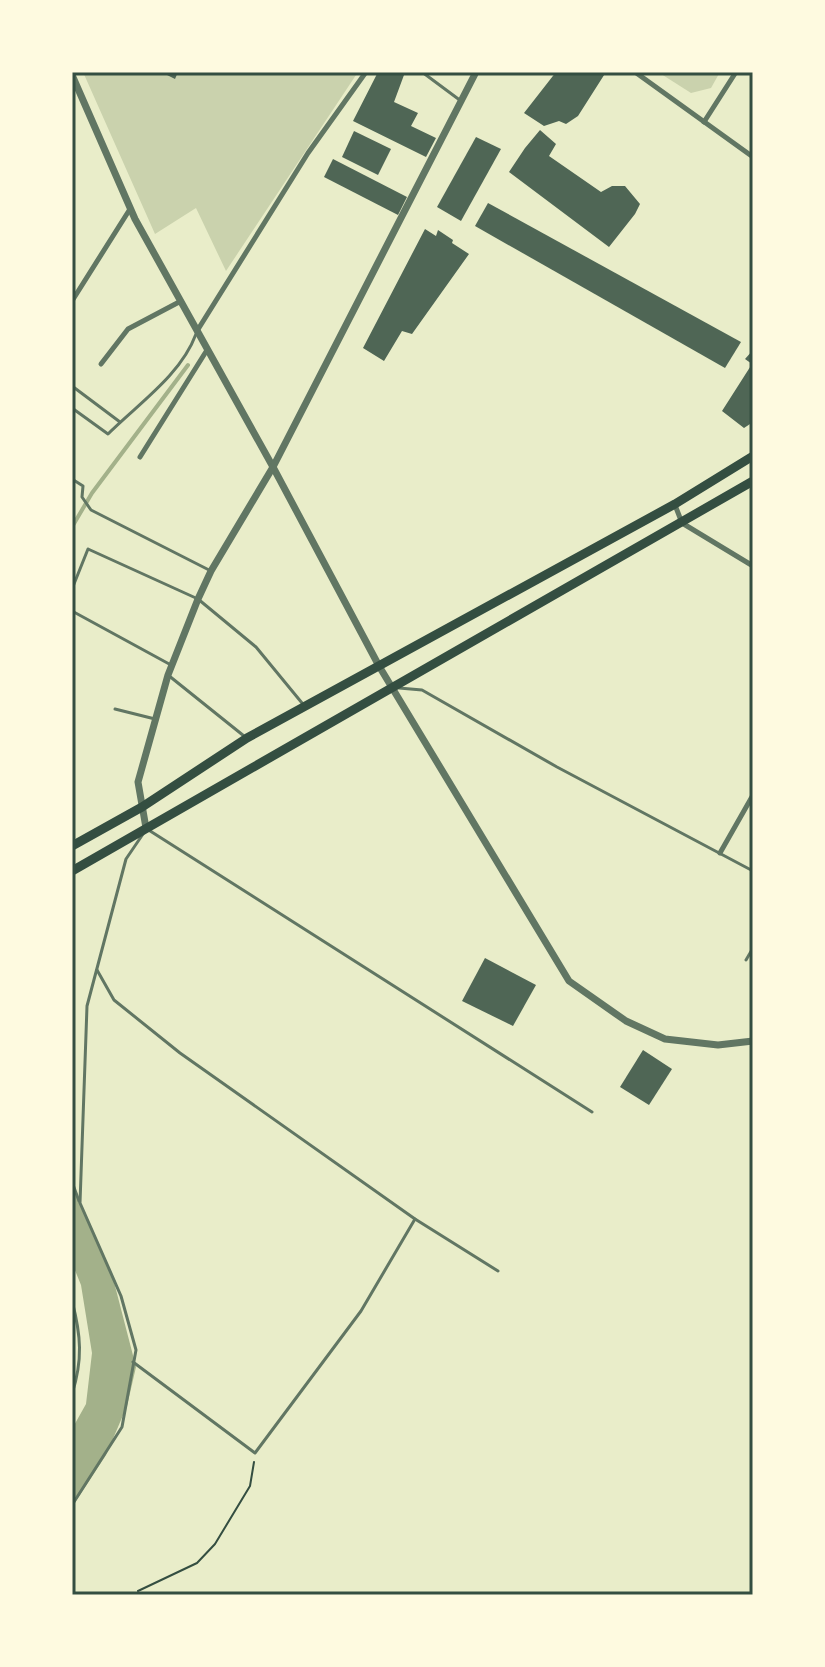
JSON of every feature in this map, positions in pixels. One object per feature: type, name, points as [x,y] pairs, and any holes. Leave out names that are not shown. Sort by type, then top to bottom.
[{"type":"main road","points":[[72,846],[142,807],[247,738],[675,504],[753,456]]},
{"type":"main road","points":[[72,871],[753,481]]},
{"type":"street","points":[[197,331],[308,153],[366,72]]},
{"type":"street","points":[[146,828],[138,782],[171,665],[198,599],[211,571],[273,467],[476,72]]},
{"type":"street","points":[[635,72],[753,157]]},
{"type":"street","points":[[704,122],[736,72]]},
{"type":"street","points":[[72,75],[130,208],[379,666],[569,981],[626,1021],[665,1039],[718,1045],[753,1041]]},
{"type":"street","points":[[72,301],[130,208]]},
{"type":"street","points":[[101,364],[128,329],[181,301]]},
{"type":"street","points":[[140,457],[207,350]]},
{"type":"street","points":[[675,504],[682,523],[753,566]]},
{"type":"street","points":[[720,853],[753,795]]},
{"type":"lane","points":[[422,72],[461,101]]},
{"type":"lane","points":[[72,98],[79,90]]},
{"type":"lane","points":[[72,408],[108,434],[150,396],[191,349],[197,331]]},
{"type":"lane","points":[[72,386],[120,422]]},
{"type":"lane","points":[[72,479],[83,486],[82,497],[91,510],[211,571]]},
{"type":"lane","points":[[72,589],[88,549],[198,599],[256,647],[304,706]]},
{"type":"lane","points":[[72,611],[171,665]]},
{"type":"lane","points":[[168,675],[247,738]]},
{"type":"lane","points":[[391,687],[422,690],[557,767],[753,871]]},
{"type":"lane","points":[[115,709],[155,719]]},
{"type":"lane","points":[[80,1203],[87,1006],[126,859],[146,828],[592,1112]]},
{"type":"lane","points":[[746,960],[753,948]]},
{"type":"lane","points":[[97,970],[114,1000],[180,1053],[415,1219],[498,1271]]},
{"type":"lane","points":[[72,1182],[121,1296],[136,1350],[122,1427],[72,1505]]},
{"type":"lane","points":[[133,1362],[255,1453],[361,1311],[415,1219]]},
{"type":"lane","points":[[72,1301],[80,1331],[78,1376],[72,1394]]},
{"type":"path","points":[[138,1591],[197,1563],[215,1544],[250,1486],[255,1453]]},
{"type":"shaded area","points":[[83,72],[358,72],[226,271],[196,208],[155,234]]},
{"type":"shaded area","points":[[658,72],[720,72],[711,88],[691,93]]},
{"type":"shaded area","points":[[72,1183],[114,1282],[136,1367],[127,1406],[106,1455],[72,1507],[72,1429],[86,1404],[92,1353],[81,1285],[72,1263]]},
{"type":"building","points":[[161,72],[178,72],[175,79]]},
{"type":"building","points":[[378,72],[404,75],[394,102],[418,113],[411,126],[436,138],[426,157],[353,121]]},
{"type":"building","points":[[556,72],[606,72],[578,116],[566,124],[559,121],[544,126],[524,113]]},
{"type":"building","points":[[540,130],[556,144],[549,156],[601,192],[612,186],[625,186],[640,204],[609,247],[509,172]]},
{"type":"building","points":[[354,131],[391,149],[378,175],[342,157]]},
{"type":"building","points":[[476,137],[501,149],[461,221],[437,207]]},
{"type":"building","points":[[333,159],[407,197],[398,215],[324,177]]},
{"type":"building","points":[[488,203],[741,342],[725,368],[475,226]]},
{"type":"building","points":[[425,229],[436,236],[438,230],[469,254],[412,334],[402,331],[384,361],[363,348]]},
{"type":"building","points":[[753,350],[753,422],[744,428],[722,411],[752,364],[745,359]]},
{"type":"building","points":[[485,958],[536,985],[513,1026],[462,1001]]},
{"type":"building","points":[[643,1050],[672,1069],[649,1105],[620,1087]]},
{"type":"waterway","points":[[72,527],[92,493],[188,365]]}]
